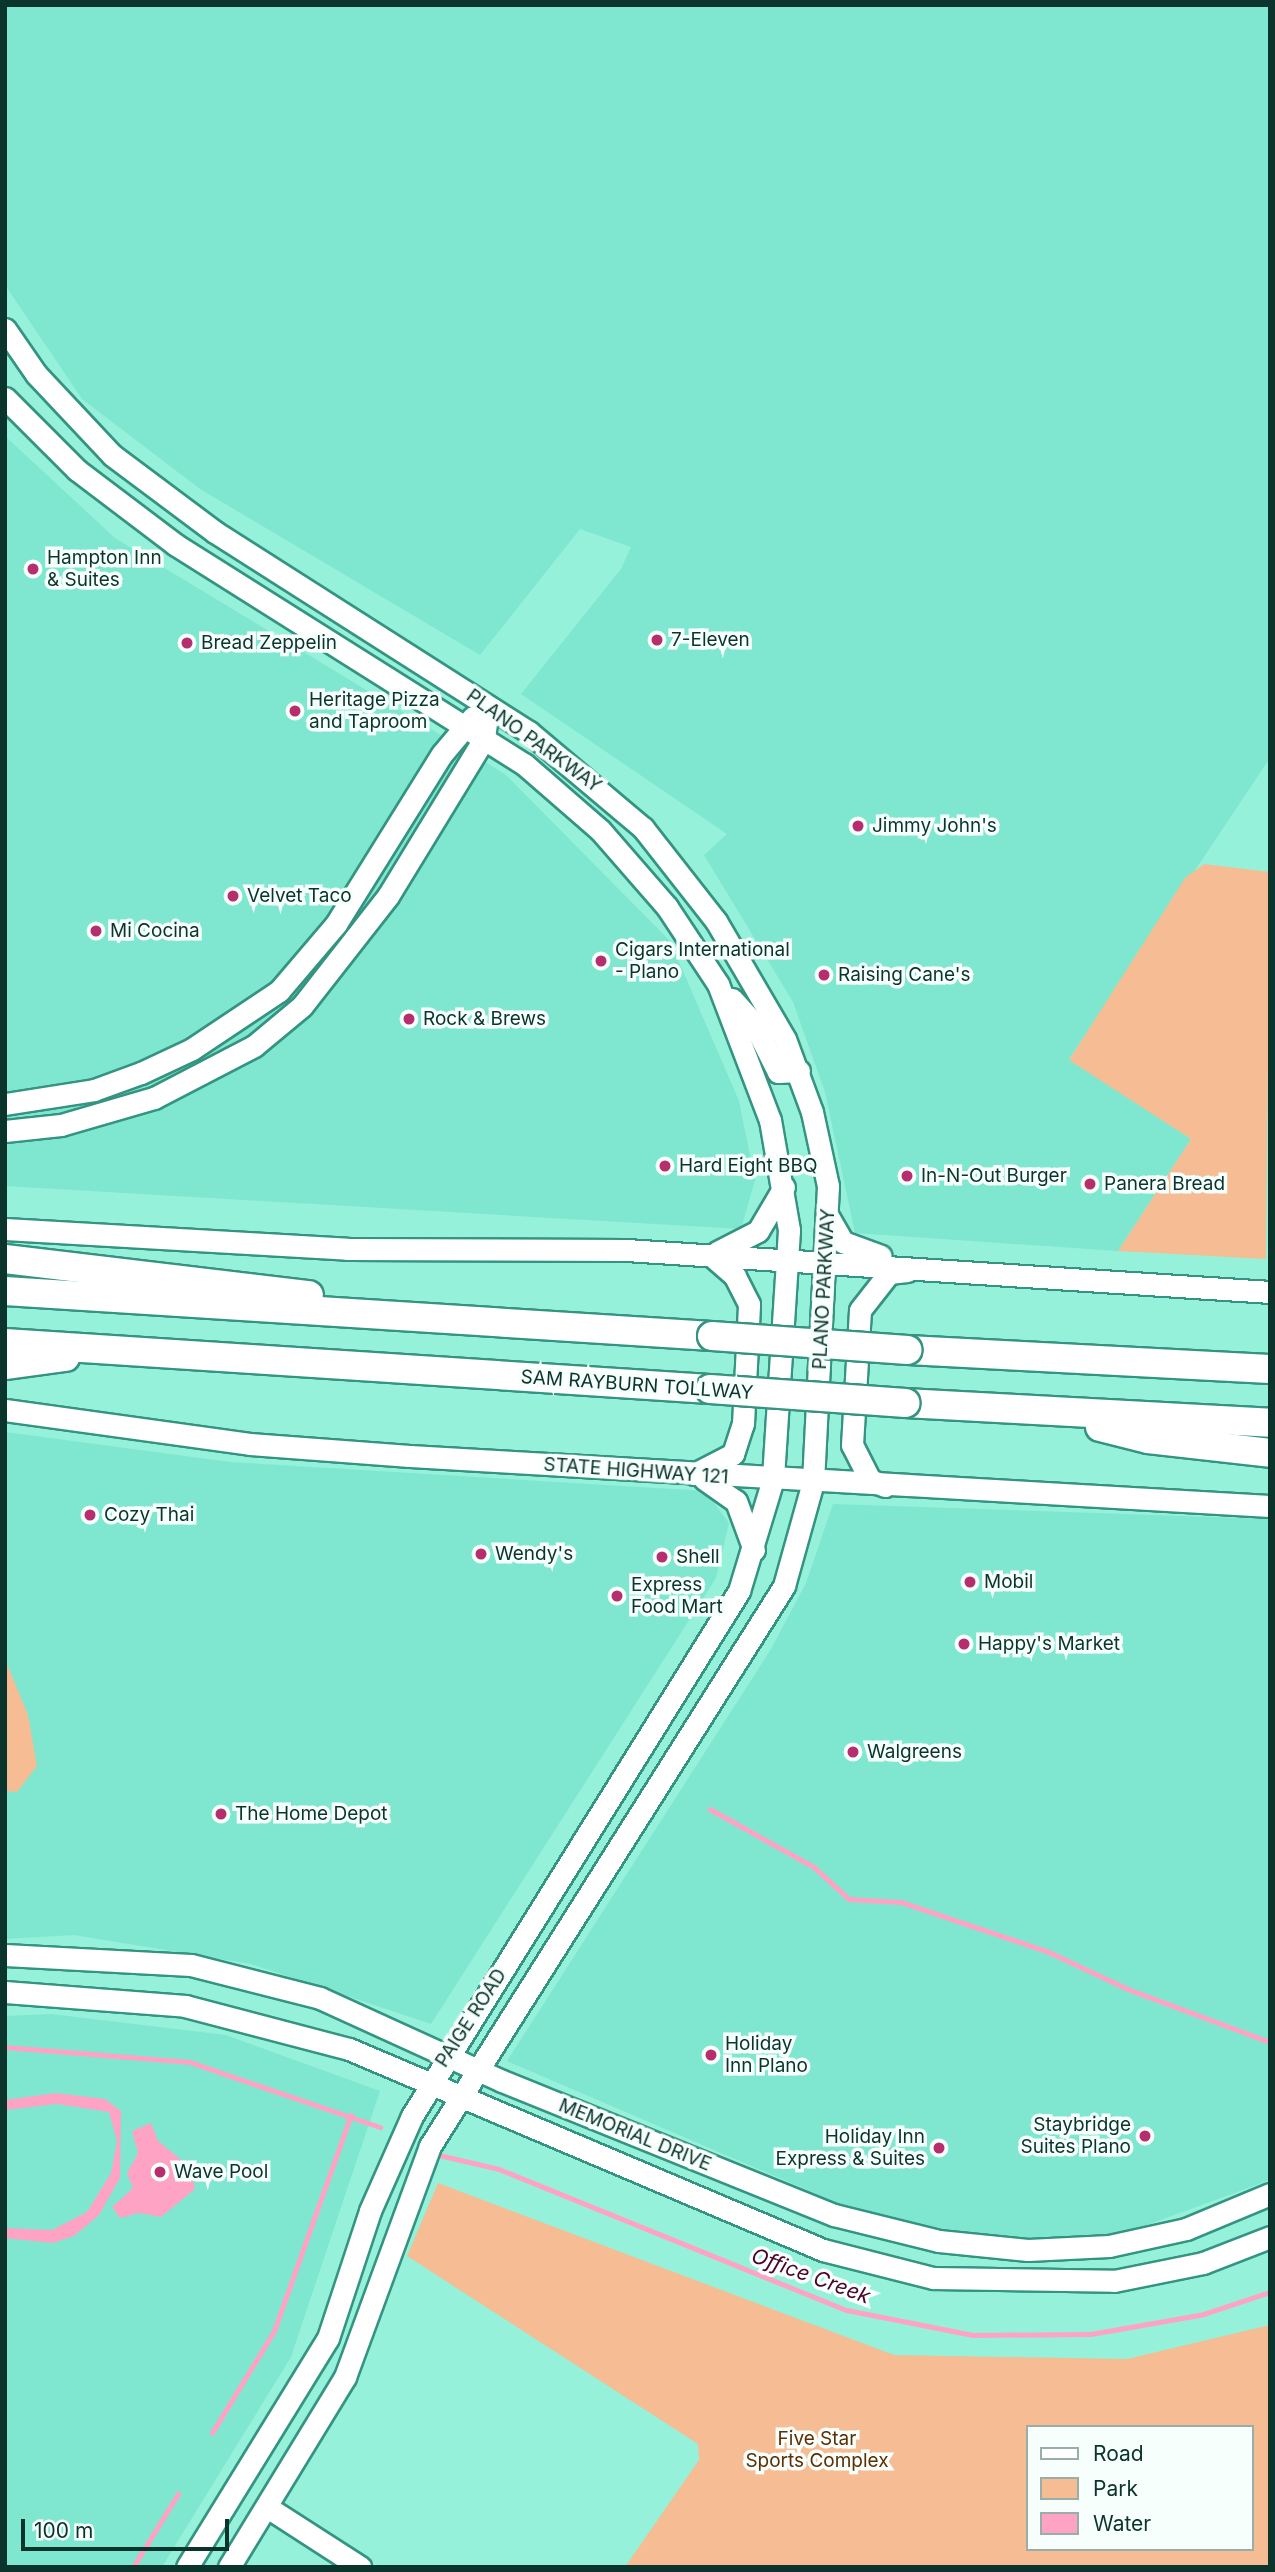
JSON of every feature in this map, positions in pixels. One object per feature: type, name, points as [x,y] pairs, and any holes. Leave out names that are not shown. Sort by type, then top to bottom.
[{"type":"highway","points":[[5,1259],[267,1287],[429,1318]]},
{"type":"highway","points":[[5,1291],[908,1350],[1270,1369]]},
{"type":"highway","name":"SAM RAYBURN TOLLWAY","points":[[5,1343],[905,1403],[1270,1423]]},
{"type":"highway","points":[[5,1365],[103,1349]]},
{"type":"highway","points":[[1039,1411],[1148,1440],[1270,1453]]},
{"type":"main road","name":"PLANO PARKWAY","points":[[5,328],[36,374],[112,455],[215,532],[488,706],[599,787],[673,862],[736,953],[799,1071],[823,1160],[829,1219],[813,1482]]},
{"type":"main road","name":"PLANO PARKWAY","points":[[5,398],[77,470],[176,545],[484,739],[563,795],[600,830],[667,907],[718,984],[757,1073],[784,1187],[788,1259],[773,1479]]},
{"type":"main road","points":[[5,1104],[94,1090],[141,1073],[191,1049],[279,991],[336,924],[461,726],[488,706]]},
{"type":"main road","points":[[5,1131],[61,1125],[154,1098],[275,1030],[361,937],[484,739],[488,706]]},
{"type":"main road","points":[[718,984],[753,1022],[778,1072],[799,1071]]},
{"type":"main road","points":[[712,1255],[758,1231],[784,1187]]},
{"type":"main road","points":[[829,1219],[856,1250],[923,1269]]},
{"type":"main road","points":[[5,1229],[347,1249],[578,1248],[827,1261],[1270,1292]]},
{"type":"main road","points":[[692,1475],[733,1454],[743,1424],[749,1304],[735,1276],[712,1255]]},
{"type":"main road","points":[[886,1486],[870,1480],[852,1445],[860,1310],[889,1273],[923,1269]]},
{"type":"main road","name":"STATE HIGHWAY 121","points":[[5,1410],[250,1444],[692,1475],[1270,1506]]},
{"type":"main road","points":[[692,1475],[736,1501],[754,1550]]},
{"type":"main road","name":"PAIGE ROAD","points":[[187,2567],[328,2337],[385,2174],[429,2085],[716,1633],[754,1550],[773,1479]]},
{"type":"main road","name":"PAIGE ROAD","points":[[229,2567],[345,2377],[411,2189],[460,2099],[764,1627],[796,1552],[813,1482]]},
{"type":"main road","points":[[611,1801],[638,1819]]},
{"type":"main road","name":"MEMORIAL DRIVE","points":[[5,1955],[191,1965],[320,1998],[449,2054],[479,2070],[869,2226],[1028,2250],[1109,2246],[1186,2229],[1270,2194]]},
{"type":"main road","points":[[56,1992],[57,1956]]},
{"type":"main road","name":"MEMORIAL DRIVE","points":[[5,1992],[56,1992],[185,2006],[349,2049],[460,2099],[860,2263],[933,2278],[1114,2281],[1203,2263],[1270,2237]]},
{"type":"main road","points":[[860,2263],[869,2226]]},
{"type":"main road","points":[[267,2507],[360,2567]]},
{"type":"shaded area","points":[[5,5],[1270,5],[1270,758],[1069,1059],[1191,1139],[1118,1251],[855,1233],[825,1092],[793,1002],[704,855],[727,834],[521,694],[621,569],[631,547],[580,529],[480,655],[200,489],[82,399],[5,285]]},
{"type":"shaded area","points":[[5,436],[115,538],[505,774],[670,941],[739,1101],[755,1180],[741,1229],[5,1186]]},
{"type":"shaded area","points":[[5,1432],[230,1462],[705,1491],[729,1523],[716,1578],[431,2024],[251,1964],[74,1935],[5,1939]]},
{"type":"shaded area","points":[[833,1504],[1270,1519],[1270,2180],[1125,2233],[1027,2238],[941,2230],[842,2205],[507,2061],[771,1649],[806,1583]]},
{"type":"shaded area","points":[[51,2014],[226,2035],[380,2091],[291,2357],[162,2567],[5,2567],[5,2016]]},
{"type":"green space","points":[[1204,864],[1270,872],[1266,1259],[1118,1251],[1191,1139],[1069,1060],[1185,878]]},
{"type":"green space","points":[[5,1659],[28,1715],[37,1766],[17,1792],[5,1791]]},
{"type":"green space","name":"Five Star Sports Complex","points":[[438,2183],[894,2355],[1127,2359],[1270,2325],[1270,2567],[625,2567],[699,2460],[698,2444],[407,2256]]},
{"type":"water","points":[[56,2093],[105,2099],[121,2111],[120,2178],[99,2215],[74,2236],[53,2243],[5,2238],[5,2228],[52,2230],[87,2212],[111,2173],[117,2141],[109,2112],[57,2104],[5,2110],[5,2100]]},
{"type":"water","name":"Wave Pool","points":[[151,2123],[158,2141],[190,2167],[195,2189],[161,2217],[139,2213],[120,2218],[112,2207],[133,2188],[127,2173],[138,2153],[132,2131]]},
{"type":"waterway","points":[[710,1809],[814,1867],[849,1899],[901,1902],[1047,1951],[1128,1989],[1270,2042]]},
{"type":"waterway","points":[[5,2047],[190,2062],[380,2127]]},
{"type":"waterway","points":[[212,2433],[274,2331],[351,2115]]},
{"type":"waterway","name":"Office Creek","points":[[439,2155],[499,2169],[847,2310],[973,2335],[1091,2334],[1204,2314],[1270,2292]]},
{"type":"waterway","points":[[133,2567],[178,2494]]},
{"type":"place","name":"Hampton Inn & Suites","points":[[33,569]]},
{"type":"place","name":"7-Eleven","points":[[657,640]]},
{"type":"place","name":"Bread Zeppelin","points":[[187,643]]},
{"type":"place","name":"Heritage Pizza and Taproom","points":[[295,711]]},
{"type":"place","name":"Jimmy John's","points":[[858,826]]},
{"type":"place","name":"Velvet Taco","points":[[233,896]]},
{"type":"place","name":"Mi Cocina","points":[[96,931]]},
{"type":"place","name":"Cigars International - Plano","points":[[601,961]]},
{"type":"place","name":"Raising Cane's","points":[[824,975]]},
{"type":"place","name":"Rock & Brews","points":[[409,1019]]},
{"type":"place","name":"Hard Eight BBQ","points":[[665,1166]]},
{"type":"place","name":"In-N-Out Burger","points":[[907,1176]]},
{"type":"place","name":"Panera Bread","points":[[1090,1184]]},
{"type":"place","name":"Cozy Thai","points":[[90,1515]]},
{"type":"place","name":"Wendy's","points":[[481,1554]]},
{"type":"place","name":"Shell","points":[[662,1557]]},
{"type":"place","name":"Mobil","points":[[970,1582]]},
{"type":"place","name":"Express Food Mart","points":[[617,1596]]},
{"type":"place","name":"Happy's Market","points":[[964,1644]]},
{"type":"place","name":"Walgreens","points":[[853,1752]]},
{"type":"place","name":"The Home Depot","points":[[221,1814]]},
{"type":"place","name":"Holiday Inn Plano","points":[[711,2055]]},
{"type":"place","name":"Staybridge Suites Plano","points":[[1145,2136]]},
{"type":"place","name":"Holiday Inn Express & Suites","points":[[939,2148]]},
{"type":"place","name":"Wave Pool","points":[[160,2172]]}]
